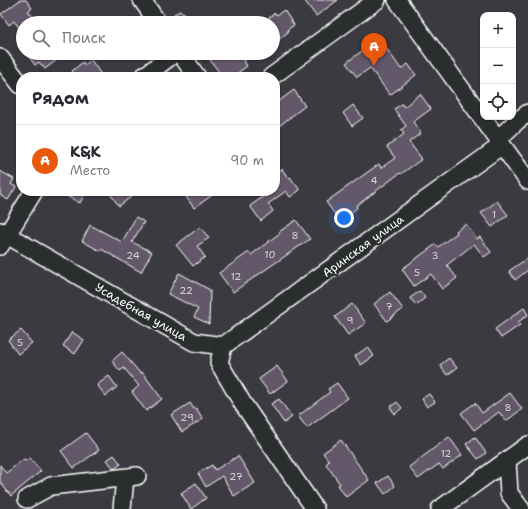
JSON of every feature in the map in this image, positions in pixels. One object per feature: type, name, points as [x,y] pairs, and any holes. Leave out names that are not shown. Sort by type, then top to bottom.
[{"type":"street","points":[[142,0],[153,16]]},
{"type":"street","points":[[278,72],[377,0]]},
{"type":"street","points":[[397,0],[528,181]]},
{"type":"street","points":[[0,58],[16,79]]},
{"type":"street","points":[[150,72],[166,60]]},
{"type":"street","points":[[185,60],[193,72]]},
{"type":"street","name":"Аринская улица","points":[[223,346],[500,142],[528,113]]},
{"type":"street","points":[[2,237],[31,196]]},
{"type":"street","name":"Усадебная улица","points":[[2,237],[194,342],[223,346]]},
{"type":"street","points":[[223,346],[219,363],[243,404],[315,509]]},
{"type":"street","points":[[440,509],[528,445]]},
{"type":"street","points":[[507,461],[509,493],[521,509]]},
{"type":"street","points":[[27,499],[51,486],[131,477],[122,509]]},
{"type":"building","points":[[20,0],[26,0],[32,8],[28,11],[32,16],[16,16],[16,24],[14,21],[9,25],[1,14]]},
{"type":"building","points":[[304,0],[338,0],[316,16]]},
{"type":"building","points":[[284,10],[294,25],[287,30],[288,32],[280,38],[280,16],[271,16],[275,13],[277,15]]},
{"type":"building","points":[[180,11],[186,14],[186,16],[172,16]]},
{"type":"building","points":[[379,38],[401,69],[408,64],[416,75],[390,95],[370,68],[357,77],[346,63]]},
{"type":"building","points":[[31,60],[57,60],[45,69],[39,62],[35,65]]},
{"type":"building","points":[[91,60],[99,72],[72,71],[83,62],[85,65]]},
{"type":"building","points":[[210,60],[245,60],[244,61],[247,66],[239,72],[219,72]]},
{"type":"building","points":[[294,90],[305,106],[280,125],[280,100]]},
{"type":"building","points":[[420,94],[431,109],[413,122],[421,133],[409,142],[422,159],[401,174],[400,173],[356,206],[357,208],[348,215],[345,211],[337,217],[326,202],[379,164],[381,168],[395,158],[387,147],[404,134],[401,130],[406,126],[394,109],[402,104],[404,107]]},
{"type":"building","points":[[353,105],[363,118],[352,126],[343,113]]},
{"type":"building","points":[[282,169],[288,178],[290,177],[300,190],[290,197],[286,191],[280,195],[280,170]]},
{"type":"building","points":[[0,171],[14,179],[11,184],[16,187],[8,200],[0,195]]},
{"type":"building","points":[[67,196],[84,196],[80,203]]},
{"type":"building","points":[[112,196],[130,196],[131,197],[119,206]]},
{"type":"building","points":[[186,196],[211,196],[194,208]]},
{"type":"building","points":[[264,196],[279,196],[268,204],[273,211],[261,221],[250,206]]},
{"type":"building","points":[[497,201],[508,215],[492,227],[481,213]]},
{"type":"building","points":[[136,217],[144,222],[132,242],[152,252],[141,272],[101,249],[100,251],[82,241],[90,225],[122,242]]},
{"type":"building","points":[[296,220],[310,239],[233,292],[219,273],[249,252],[251,255]]},
{"type":"building","points":[[466,224],[477,239],[480,237],[491,252],[484,257],[474,244],[447,265],[457,278],[442,289],[431,274],[414,286],[402,269],[436,244],[438,247],[457,233],[456,231]]},
{"type":"building","points":[[200,227],[209,238],[197,246],[205,257],[193,266],[176,245]]},
{"type":"building","points":[[528,258],[528,270],[515,280],[509,271]]},
{"type":"building","points":[[179,273],[210,290],[209,324],[194,317],[198,309],[168,294]]},
{"type":"building","points":[[420,291],[425,298],[416,305],[410,298]]},
{"type":"building","points":[[390,292],[403,309],[387,321],[374,304]]},
{"type":"building","points":[[352,304],[366,323],[348,335],[335,317]]},
{"type":"building","points":[[524,308],[528,315],[518,322],[520,325],[501,338],[495,329]]},
{"type":"building","points":[[21,330],[32,343],[18,354],[8,340]]},
{"type":"building","points":[[72,332],[84,340],[75,354],[63,346]]},
{"type":"building","points":[[368,347],[374,356],[361,365],[355,356]]},
{"type":"building","points":[[122,352],[140,373],[142,372],[162,399],[146,411],[132,392],[139,386],[124,368],[120,371],[112,361]]},
{"type":"building","points":[[449,358],[457,368],[447,375],[440,365]]},
{"type":"building","points":[[277,366],[288,381],[270,394],[259,379]]},
{"type":"building","points":[[109,376],[117,387],[106,396],[97,385]]},
{"type":"building","points":[[337,383],[348,398],[307,428],[298,416],[330,392],[328,389]]},
{"type":"building","points":[[510,393],[522,409],[506,421],[499,412],[474,430],[461,413],[475,403],[482,413]]},
{"type":"building","points":[[429,394],[435,402],[427,407],[422,399]]},
{"type":"building","points":[[279,399],[292,417],[284,423],[271,404]]},
{"type":"building","points":[[397,402],[402,408],[395,414],[390,407]]},
{"type":"building","points":[[190,403],[194,409],[196,408],[203,419],[182,432],[171,415]]},
{"type":"building","points":[[86,433],[99,450],[74,468],[61,451]]},
{"type":"building","points":[[449,437],[462,455],[443,469],[439,464],[418,479],[409,467]]},
{"type":"building","points":[[475,437],[486,453],[478,459],[466,444]]},
{"type":"building","points":[[341,440],[369,480],[346,497],[338,485],[340,484],[326,464],[329,461],[323,453]]},
{"type":"building","points":[[114,455],[121,464],[114,469],[107,460]]},
{"type":"building","points":[[238,456],[255,483],[234,496],[222,476],[206,487],[198,473],[212,465],[215,470]]},
{"type":"building","points":[[30,458],[41,471],[11,496],[0,482],[0,465],[6,473],[24,459],[25,461]]},
{"type":"building","points":[[388,476],[395,486],[385,494],[377,483]]},
{"type":"building","points":[[196,483],[206,498],[191,509],[181,493]]},
{"type":"place","name":"K&K","points":[[374,66]]}]
